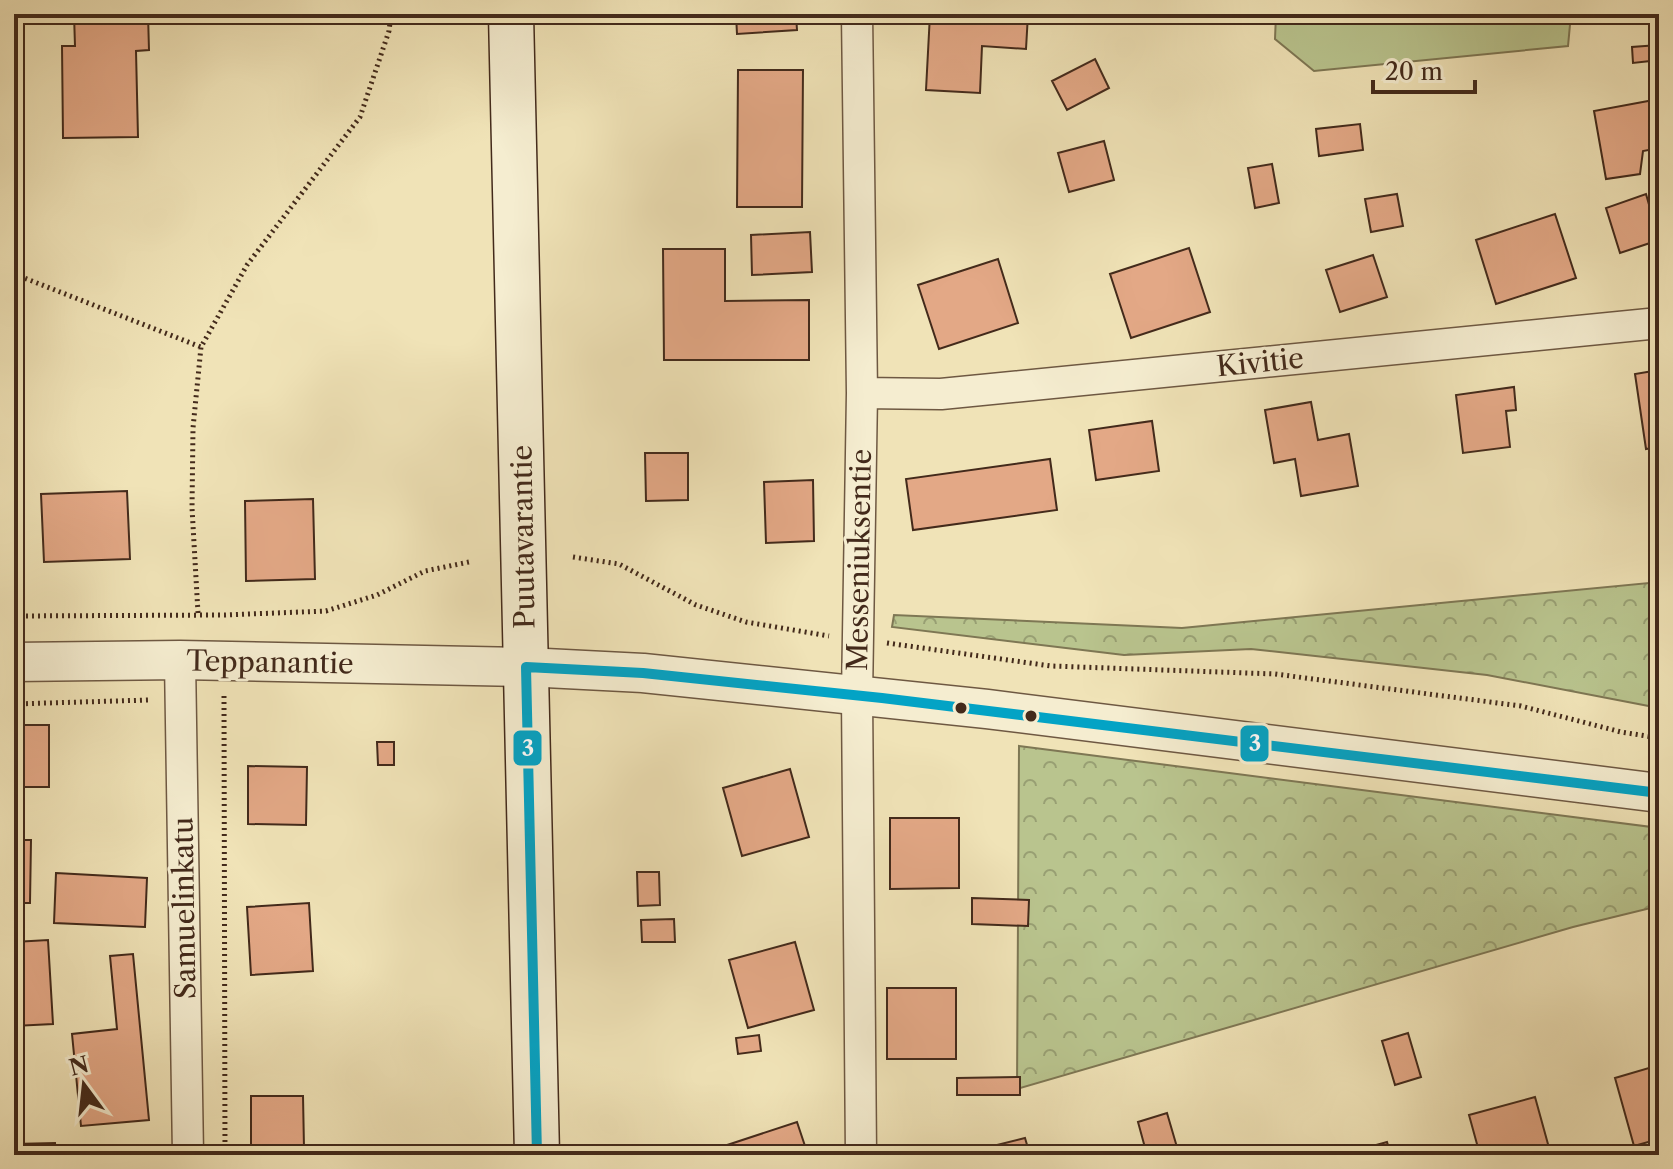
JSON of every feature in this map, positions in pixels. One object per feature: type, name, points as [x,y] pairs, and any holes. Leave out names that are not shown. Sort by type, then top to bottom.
[{"type":"main road","name":"Puutavarantie","points":[[511,14],[537,1155]]},
{"type":"street","name":"Messeniuksentie","points":[[857,14],[862,393],[857,696],[861,1155]]},
{"type":"street","name":"Kivitie","points":[[862,393],[941,394],[1659,323]]},
{"type":"street","name":"Teppanantie","points":[[14,662],[180,660],[526,667],[643,673],[1659,793]]},
{"type":"street","name":"Samuelinkatu","points":[[180,660],[188,1155]]},
{"type":"path","points":[[198,613],[192,508],[193,428],[201,347],[247,265],[360,117],[389,31],[391,14]]},
{"type":"path","points":[[14,274],[201,347]]},
{"type":"path","points":[[573,557],[619,564],[696,605],[746,622],[1051,666],[1275,674],[1521,706],[1621,732],[1659,738]]},
{"type":"path","points":[[14,616],[326,611],[377,595],[425,571],[469,562]]},
{"type":"path","points":[[225,615],[225,1155]]},
{"type":"path","points":[[14,704],[224,699]]},
{"type":"green space","points":[[1276,14],[1571,14],[1568,46],[1314,71],[1275,39]]},
{"type":"green space","points":[[1659,582],[1659,708],[1487,675],[1251,649],[1124,655],[892,627],[894,615],[1182,628]]},
{"type":"green space","points":[[1019,746],[1659,828],[1659,906],[1573,927],[1017,1089]]},
{"type":"building","points":[[74,14],[148,14],[149,50],[136,51],[138,137],[63,138],[62,46],[75,46]]},
{"type":"building","points":[[736,14],[796,14],[797,30],[737,34]]},
{"type":"building","points":[[930,14],[1028,14],[1026,49],[982,46],[980,93],[926,90]]},
{"type":"building","points":[[1658,45],[1659,60],[1633,63],[1632,47]]},
{"type":"building","points":[[1095,59],[1109,88],[1067,110],[1052,81]]},
{"type":"building","points":[[738,70],[803,70],[802,207],[737,207]]},
{"type":"building","points":[[1659,99],[1659,148],[1643,151],[1640,174],[1606,179],[1594,111]]},
{"type":"building","points":[[1360,124],[1363,150],[1319,156],[1316,129]]},
{"type":"building","points":[[1104,141],[1114,180],[1069,192],[1058,153]]},
{"type":"building","points":[[1272,164],[1279,203],[1255,208],[1248,168]]},
{"type":"building","points":[[1397,194],[1403,226],[1371,232],[1365,199]]},
{"type":"building","points":[[1646,194],[1659,240],[1620,253],[1606,208]]},
{"type":"building","points":[[1555,214],[1576,278],[1496,304],[1476,240]]},
{"type":"building","points":[[810,232],[812,272],[752,275],[751,235]]},
{"type":"building","points":[[1189,248],[1210,312],[1131,338],[1110,274]]},
{"type":"building","points":[[663,249],[725,249],[725,301],[809,300],[809,360],[664,360]]},
{"type":"building","points":[[1373,255],[1387,297],[1340,312],[1326,270]]},
{"type":"building","points":[[998,259],[1018,323],[939,349],[918,285]]},
{"type":"building","points":[[1659,370],[1659,447],[1646,449],[1635,374]]},
{"type":"building","points":[[1514,387],[1516,410],[1506,411],[1510,447],[1463,453],[1456,395]]},
{"type":"building","points":[[1311,402],[1318,440],[1349,434],[1358,486],[1301,496],[1295,459],[1274,463],[1265,410]]},
{"type":"building","points":[[1152,421],[1159,471],[1096,480],[1089,430]]},
{"type":"building","points":[[645,453],[688,453],[688,500],[646,501]]},
{"type":"building","points":[[1050,459],[1057,510],[913,530],[906,479]]},
{"type":"building","points":[[813,480],[814,541],[766,543],[764,482]]},
{"type":"building","points":[[127,491],[130,559],[44,562],[41,494]]},
{"type":"building","points":[[313,499],[315,579],[246,581],[245,501]]},
{"type":"building","points":[[14,725],[49,725],[49,787],[14,787]]},
{"type":"building","points":[[377,742],[394,742],[394,765],[378,765]]},
{"type":"building","points":[[248,766],[307,767],[306,825],[248,824]]},
{"type":"building","points":[[790,769],[809,837],[742,856],[723,788]]},
{"type":"building","points":[[890,818],[959,818],[959,888],[890,889]]},
{"type":"building","points":[[14,840],[31,840],[30,903],[14,903]]},
{"type":"building","points":[[637,872],[659,872],[660,905],[638,906]]},
{"type":"building","points":[[56,873],[147,878],[145,927],[54,923]]},
{"type":"building","points":[[972,898],[1029,900],[1028,926],[972,924]]},
{"type":"building","points":[[309,903],[313,971],[251,975],[247,907]]},
{"type":"building","points":[[674,919],[675,942],[642,942],[641,920]]},
{"type":"building","points":[[48,940],[53,1024],[14,1026],[14,942]]},
{"type":"building","points":[[795,942],[814,1010],[748,1028],[729,960]]},
{"type":"building","points":[[133,954],[149,1120],[81,1126],[72,1034],[117,1029],[110,956]]},
{"type":"building","points":[[887,988],[956,988],[956,1059],[887,1059]]},
{"type":"building","points":[[1408,1033],[1421,1077],[1395,1085],[1382,1041]]},
{"type":"building","points":[[759,1035],[761,1051],[738,1054],[736,1038]]},
{"type":"building","points":[[1659,1065],[1659,1139],[1634,1146],[1615,1078]]},
{"type":"building","points":[[1020,1077],[1020,1095],[957,1095],[957,1078]]},
{"type":"building","points":[[251,1096],[303,1096],[304,1148],[251,1148]]},
{"type":"building","points":[[1535,1097],[1551,1155],[1480,1155],[1469,1115]]},
{"type":"building","points":[[1167,1113],[1179,1154],[1147,1155],[1138,1122]]},
{"type":"building","points":[[797,1122],[808,1155],[710,1155],[709,1151]]},
{"type":"building","points":[[1025,1138],[1030,1155],[996,1155],[993,1146]]},
{"type":"building","points":[[1387,1142],[1391,1155],[1340,1155]]},
{"type":"building","points":[[55,1143],[56,1155],[14,1155],[14,1144]]},
{"type":"transit line","name":"3","points":[[537,1155],[526,667],[643,673],[882,698],[1659,793]]}]
